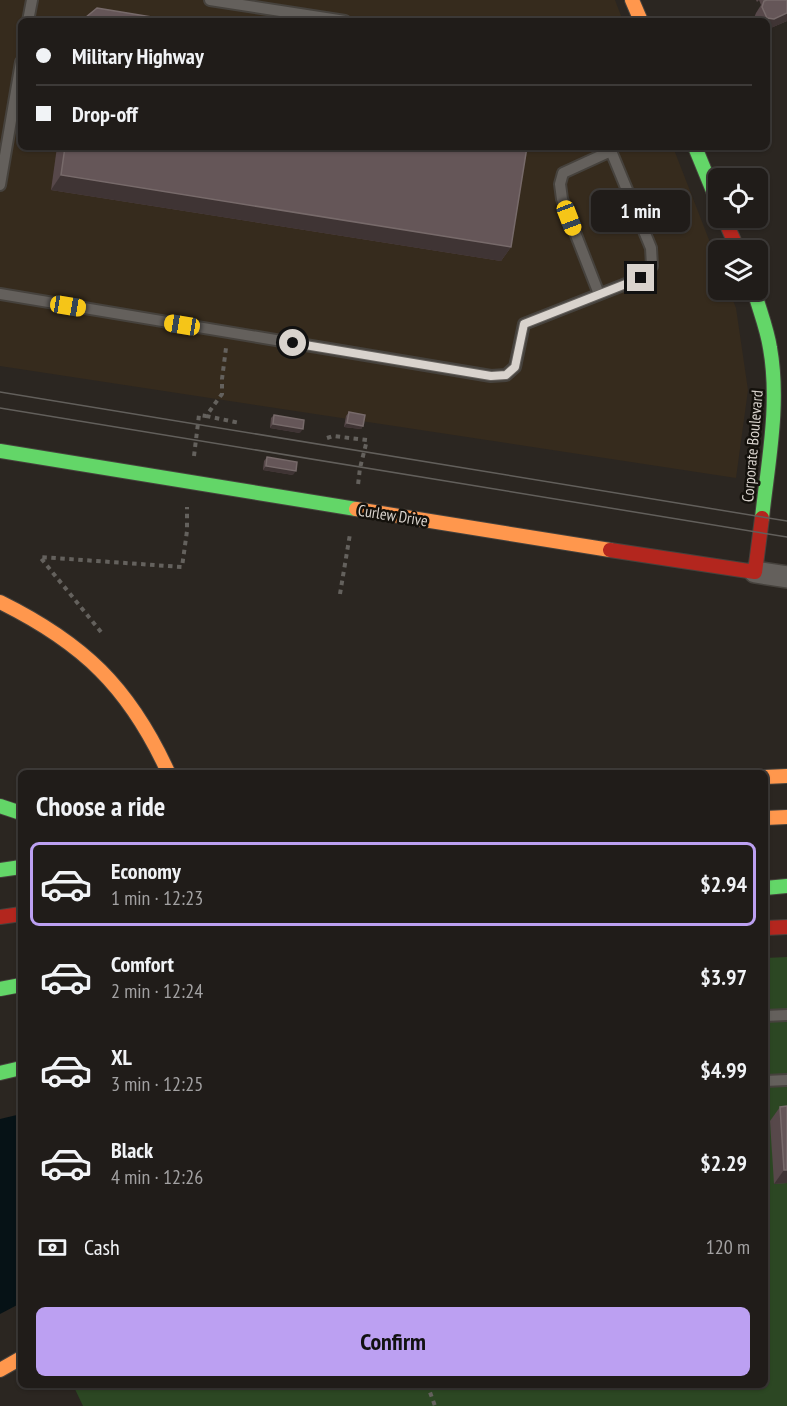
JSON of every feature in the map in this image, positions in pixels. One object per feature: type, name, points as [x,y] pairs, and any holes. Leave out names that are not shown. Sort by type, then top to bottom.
[{"type":"main road","points":[[632,0],[640,18]]},
{"type":"main road","points":[[696,150],[708,179]]},
{"type":"main road","name":"Corporate Boulevard","points":[[755,572],[774,414],[770,347],[757,300]]},
{"type":"main road","name":"Curlew Drive","points":[[0,451],[755,572]]},
{"type":"main road","points":[[0,602],[51,628],[82,651],[111,679],[140,719],[167,770]]},
{"type":"main road","points":[[768,777],[787,776]]},
{"type":"main road","points":[[0,806],[18,812]]},
{"type":"main road","points":[[768,818],[787,817]]},
{"type":"main road","points":[[0,870],[18,867]]},
{"type":"main road","points":[[768,888],[787,886]]},
{"type":"main road","points":[[0,917],[18,914]]},
{"type":"main road","points":[[768,928],[787,927]]},
{"type":"main road","points":[[0,989],[18,986]]},
{"type":"main road","points":[[0,1073],[18,1069]]},
{"type":"main road","points":[[0,1370],[18,1361]]},
{"type":"street","name":"Curlew Drive","points":[[755,572],[787,577]]},
{"type":"lane","points":[[29,18],[32,0]]},
{"type":"lane","points":[[210,0],[326,18]]},
{"type":"lane","points":[[0,185],[18,80]]},
{"type":"lane","points":[[598,294],[562,199],[560,184],[563,173],[608,150]]},
{"type":"lane","points":[[0,294],[491,376],[506,375],[515,367],[524,324],[641,278],[652,266],[651,248],[610,150]]},
{"type":"lane","points":[[768,1016],[787,1015]]},
{"type":"lane","points":[[768,1081],[787,1080]]},
{"type":"path","points":[[206,416],[222,394],[227,332]]},
{"type":"path","points":[[193,466],[199,415],[240,423]]},
{"type":"path","points":[[327,438],[333,436],[367,440],[357,489]]},
{"type":"path","points":[[102,633],[40,558],[182,567],[188,506]]},
{"type":"path","points":[[340,594],[350,533]]},
{"type":"path","points":[[428,1388],[435,1406]]},
{"type":"shaded area","points":[[0,0],[615,0],[622,18],[18,18],[18,150],[674,150],[709,240],[708,300],[733,300],[736,308],[748,390],[736,478],[0,366]]},
{"type":"shaded area","points":[[18,1115],[18,1305],[0,1314],[0,1119]]},
{"type":"green space","points":[[787,957],[787,1406],[83,1406],[74,1388],[768,1388],[768,958]]},
{"type":"building","points":[[787,0],[787,13],[774,19],[767,18],[762,7],[764,1]]},
{"type":"building","points":[[97,8],[158,18],[85,18]]},
{"type":"building","points":[[65,150],[527,150],[511,247],[61,175]]},
{"type":"building","points":[[349,412],[365,415],[363,426],[347,423]]},
{"type":"building","points":[[274,415],[304,420],[303,429],[273,424]]},
{"type":"building","points":[[267,457],[297,462],[296,471],[266,466]]},
{"type":"building","points":[[787,1106],[787,1170],[784,1170],[780,1107]]},
{"type":"tram line","points":[[0,392],[787,521]]},
{"type":"tram line","points":[[0,408],[787,537]]},
{"type":"traffic: fast","points":[[696,150],[708,179]]},
{"type":"traffic: fast","points":[[757,300],[769,341],[774,390],[772,433],[762,518]]},
{"type":"traffic: fast","points":[[0,451],[356,509]]},
{"type":"traffic: fast","points":[[0,806],[18,812]]},
{"type":"traffic: fast","points":[[0,870],[18,867]]},
{"type":"traffic: fast","points":[[768,888],[787,886]]},
{"type":"traffic: fast","points":[[0,989],[18,986]]},
{"type":"traffic: fast","points":[[0,1073],[18,1069]]},
{"type":"traffic: slow","points":[[632,0],[640,18]]},
{"type":"traffic: slow","points":[[356,509],[610,550]]},
{"type":"traffic: slow","points":[[0,602],[56,634],[100,670],[137,715],[167,770]]},
{"type":"traffic: slow","points":[[768,777],[787,776]]},
{"type":"traffic: slow","points":[[768,818],[787,817]]},
{"type":"traffic: slow","points":[[0,1370],[18,1360]]},
{"type":"traffic: jam","points":[[728,228],[734,240]]},
{"type":"traffic: jam","points":[[610,550],[755,572],[762,518]]},
{"type":"traffic: jam","points":[[0,917],[18,914]]},
{"type":"traffic: jam","points":[[768,928],[787,927]]},
{"type":"route","points":[[293,343],[491,376],[506,375],[515,367],[524,324],[641,278]]}]
